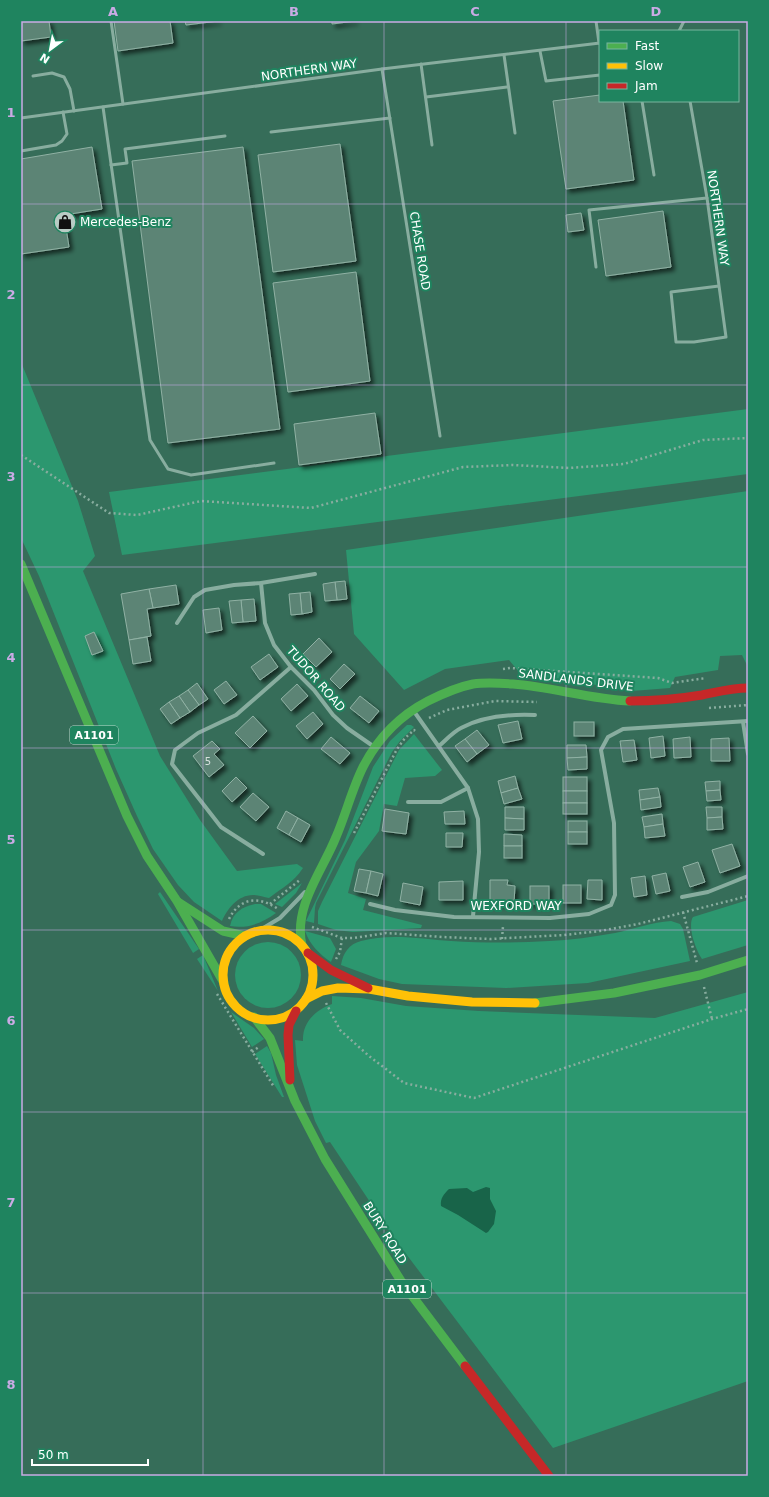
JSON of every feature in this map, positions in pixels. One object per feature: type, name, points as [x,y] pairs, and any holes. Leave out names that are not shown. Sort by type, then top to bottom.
[{"type":"main road","name":"A1101","points":[[21,564],[127,816],[147,856],[177,901],[224,983]]},
{"type":"main road","name":"SANDLANDS DRIVE","points":[[302,945],[300,933],[303,912],[315,881],[337,837],[362,769],[375,748],[394,723],[433,698],[482,683],[518,684],[551,688],[585,695],[629,701],[700,694],[734,687],[748,688]]},
{"type":"main road","name":"A1101","points":[[177,901],[223,931],[245,936]]},
{"type":"main road","points":[[308,953],[314,976],[311,988],[306,999],[296,1011],[283,1018],[268,1020],[254,1017],[243,1012],[234,1004],[228,994],[224,983],[224,969],[227,956],[235,945],[245,936],[260,930],[276,930],[290,935],[302,945],[308,953],[331,970],[369,989]]},
{"type":"main road","points":[[306,999],[322,991],[338,988],[369,989],[416,997],[472,1002],[538,1003],[614,993],[700,975],[748,960]]},
{"type":"main road","name":"BURY ROAD","points":[[290,1087],[288,1035],[289,1025],[296,1011]]},
{"type":"main road","name":"BURY ROAD","points":[[254,1017],[270,1038],[298,1107],[325,1159],[401,1281],[549,1476]]},
{"type":"street","points":[[177,623],[194,597],[205,590],[315,574]]},
{"type":"street","name":"TUDOR ROAD","points":[[261,583],[266,623],[274,645],[291,667],[314,690],[332,715],[346,728],[375,748]]},
{"type":"street","points":[[263,854],[221,827],[172,764],[175,750],[198,733],[236,715],[291,667]]},
{"type":"street","points":[[413,710],[468,788],[478,819],[479,852],[474,916]]},
{"type":"street","points":[[439,746],[460,728],[479,721],[513,714],[535,715]]},
{"type":"street","points":[[746,722],[748,754]]},
{"type":"street","name":"WEXFORD WAY","points":[[370,904],[395,910],[454,917],[474,916],[550,918],[589,914],[611,905],[615,895],[614,823],[601,750],[608,737],[623,729],[746,722]]},
{"type":"street","points":[[408,802],[441,802],[468,788]]},
{"type":"street","points":[[682,897],[708,892],[748,876]]},
{"type":"street","name":"SANDLANDS DRIVE","points":[[260,930],[280,918],[294,905],[315,881]]},
{"type":"lane","points":[[111,21],[123,104]]},
{"type":"lane","points":[[596,21],[599,38]]},
{"type":"lane","name":"NORTHERN WAY","points":[[21,118],[382,69],[599,43]]},
{"type":"lane","points":[[540,51],[546,80],[599,74]]},
{"type":"lane","points":[[504,55],[507,87],[515,133]]},
{"type":"lane","points":[[421,64],[432,145]]},
{"type":"lane","name":"CHASE ROAD","points":[[382,69],[440,436]]},
{"type":"lane","points":[[33,76],[52,73],[64,77],[70,89],[74,111]]},
{"type":"lane","points":[[426,97],[507,87]]},
{"type":"lane","points":[[642,102],[654,175]]},
{"type":"lane","name":"NORTHERN WAY","points":[[690,102],[707,198],[726,337],[694,342],[676,342],[670,292],[719,286]]},
{"type":"lane","points":[[102,107],[150,440],[168,469],[191,475],[274,463]]},
{"type":"lane","points":[[21,151],[56,145],[62,141],[66,134],[67,127],[64,112]]},
{"type":"lane","points":[[271,132],[390,118]]},
{"type":"lane","points":[[111,165],[126,163],[125,149],[225,136]]},
{"type":"lane","points":[[596,267],[589,210],[707,198]]},
{"type":"path","points":[[21,455],[109,512],[137,515],[201,501],[311,508],[463,467],[512,465],[569,468],[624,464],[703,440],[748,438]]},
{"type":"path","points":[[498,926],[503,926],[502,939]]},
{"type":"path","points":[[326,1002],[340,1030],[369,1056],[404,1083],[474,1098],[712,1019],[748,1009]]},
{"type":"shaded area","points":[[21,362],[78,501],[95,556],[83,571],[160,756],[200,820],[237,871],[297,864],[303,868],[292,881],[269,898],[253,895],[243,897],[238,900],[230,908],[222,921],[194,902],[178,885],[153,849],[116,769],[39,576],[21,538]]},
{"type":"shaded area","points":[[748,409],[748,474],[718,478],[122,555],[109,492]]},
{"type":"shaded area","points":[[748,491],[748,667],[742,655],[720,656],[718,670],[675,677],[670,688],[632,691],[519,672],[509,660],[445,669],[404,690],[354,634],[346,550]]},
{"type":"shaded area","points":[[407,725],[414,727],[400,741],[392,752],[316,903],[314,923],[306,921],[345,840],[373,767],[390,741]]},
{"type":"shaded area","points":[[414,734],[442,770],[435,776],[405,778],[397,806],[384,804],[379,831],[356,862],[348,893],[366,899],[363,910],[422,925],[421,928],[353,932],[336,930],[318,924],[318,911],[322,902],[399,750]]},
{"type":"shaded area","points":[[302,883],[296,893],[282,907],[275,904]]},
{"type":"shaded area","points":[[160,892],[199,949],[193,953],[158,894]]},
{"type":"shaded area","points":[[748,900],[748,945],[702,959],[695,945],[692,932],[691,921],[693,917]]},
{"type":"shaded area","points":[[255,904],[261,904],[276,913],[265,920],[249,926],[230,926],[233,917],[239,911]]},
{"type":"shaded area","points":[[671,921],[680,924],[683,929],[690,961],[588,983],[506,988],[402,984],[379,979],[341,965],[345,953],[353,944],[383,937],[488,942],[557,941],[607,934],[650,924]]},
{"type":"shaded area","points":[[305,931],[330,938],[336,949],[331,962],[315,949],[309,941]]},
{"type":"shaded area","points":[[262,942],[274,942],[286,947],[296,957],[301,969],[299,988],[286,1003],[274,1008],[262,1008],[250,1003],[240,993],[235,981],[235,969],[240,957],[250,947]]},
{"type":"shaded area","points":[[203,955],[218,991],[197,959]]},
{"type":"shaded area","points":[[748,992],[748,1381],[553,1448],[394,1238],[330,1142],[326,1143],[315,1121],[297,1065],[295,1040],[303,1041],[305,1028],[311,1018],[316,1013],[332,1004],[332,996],[361,998],[406,1006],[479,1011],[655,1018]]},
{"type":"shaded area","points":[[231,1012],[254,1028],[264,1039],[252,1047]]},
{"type":"shaded area","points":[[267,1046],[271,1053],[276,1075],[284,1097],[282,1097],[255,1054]]},
{"type":"shaded area","points":[[486,1187],[490,1188],[490,1199],[496,1211],[494,1224],[486,1233],[441,1206],[442,1198],[449,1189],[467,1188],[473,1192]]},
{"type":"building","points":[[21,21],[49,21],[51,37],[21,41]]},
{"type":"building","points":[[114,21],[170,21],[173,43],[118,51]]},
{"type":"building","points":[[185,21],[218,21],[186,25]]},
{"type":"building","points":[[332,21],[355,21],[332,24]]},
{"type":"building","points":[[599,95],[599,102],[623,102],[634,180],[566,189],[553,101]]},
{"type":"building","points":[[340,144],[356,261],[273,272],[258,155]]},
{"type":"building","points":[[92,147],[102,209],[64,215],[69,247],[21,254],[21,159]]},
{"type":"building","points":[[243,147],[280,429],[168,443],[132,161]]},
{"type":"building","points":[[663,211],[671,267],[606,276],[598,220]]},
{"type":"building","points":[[581,213],[584,230],[568,232],[566,215]]},
{"type":"building","points":[[356,272],[370,381],[288,392],[273,283]]},
{"type":"building","points":[[375,413],[381,454],[299,465],[294,424]]},
{"type":"building","points":[[345,581],[347,599],[337,600],[335,582]]},
{"type":"building","points":[[335,582],[337,600],[325,601],[323,584]]},
{"type":"building","points":[[176,585],[179,604],[153,608],[149,589]]},
{"type":"building","points":[[149,589],[153,608],[147,609],[151,636],[129,640],[121,594]]},
{"type":"building","points":[[310,592],[312,612],[302,614],[300,593]]},
{"type":"building","points":[[300,593],[302,614],[291,615],[289,594]]},
{"type":"building","points":[[254,599],[256,621],[243,622],[241,600]]},
{"type":"building","points":[[241,600],[243,622],[232,623],[229,601]]},
{"type":"building","points":[[219,608],[222,630],[206,633],[203,610]]},
{"type":"building","points":[[94,632],[103,651],[92,655],[85,636]]},
{"type":"building","points":[[147,637],[151,661],[133,664],[129,640]]},
{"type":"building","points":[[319,638],[332,652],[316,667],[303,654]]},
{"type":"building","points":[[269,654],[278,667],[260,680],[251,667]]},
{"type":"building","points":[[344,664],[355,674],[340,689],[330,679]]},
{"type":"building","points":[[226,681],[237,695],[224,704],[214,690]]},
{"type":"building","points":[[197,683],[208,699],[199,705],[188,690]]},
{"type":"building","points":[[297,684],[308,696],[291,711],[281,699]]},
{"type":"building","points":[[188,690],[199,705],[190,712],[179,696]]},
{"type":"building","points":[[179,696],[190,712],[180,718],[169,702]]},
{"type":"building","points":[[360,696],[379,711],[369,723],[350,708]]},
{"type":"building","points":[[169,702],[180,718],[171,724],[160,709]]},
{"type":"building","points":[[313,712],[323,724],[307,739],[296,726]]},
{"type":"building","points":[[253,716],[267,731],[250,748],[235,733]]},
{"type":"building","points":[[518,721],[522,739],[503,743],[498,725]]},
{"type":"building","points":[[574,722],[594,722],[594,736],[574,736]]},
{"type":"building","points":[[477,730],[489,745],[477,754],[465,739]]},
{"type":"building","points":[[663,736],[665,756],[651,758],[649,738]]},
{"type":"building","points":[[331,737],[350,753],[340,764],[321,749]]},
{"type":"building","points":[[690,737],[691,757],[674,758],[673,739]]},
{"type":"building","points":[[729,738],[730,761],[711,761],[711,739]]},
{"type":"building","points":[[465,739],[477,754],[467,762],[455,746]]},
{"type":"building","points":[[634,740],[637,760],[623,762],[620,741]]},
{"type":"building","points":[[212,741],[220,749],[214,754],[224,765],[209,777],[193,756]]},
{"type":"building","points":[[567,745],[586,745],[587,757],[567,758]]},
{"type":"building","points":[[587,757],[587,769],[568,770],[567,758]]},
{"type":"building","points":[[515,776],[518,788],[501,793],[498,781]]},
{"type":"building","points":[[236,777],[247,788],[232,802],[222,791]]},
{"type":"building","points":[[563,777],[587,777],[587,791],[563,791]]},
{"type":"building","points":[[720,781],[720,790],[706,791],[705,782]]},
{"type":"building","points":[[518,788],[522,799],[504,804],[501,793]]},
{"type":"building","points":[[658,788],[660,797],[640,800],[639,790]]},
{"type":"building","points":[[720,790],[721,800],[707,801],[706,791]]},
{"type":"building","points":[[563,791],[587,791],[587,803],[563,803]]},
{"type":"building","points":[[253,793],[269,807],[256,821],[240,807]]},
{"type":"building","points":[[660,797],[661,807],[641,810],[640,800]]},
{"type":"building","points":[[563,803],[587,803],[587,814],[563,814]]},
{"type":"building","points":[[505,807],[524,807],[524,819],[505,818]]},
{"type":"building","points":[[706,807],[722,807],[722,817],[707,818]]},
{"type":"building","points":[[385,809],[409,813],[406,834],[382,831]]},
{"type":"building","points":[[286,811],[298,818],[289,835],[277,828]]},
{"type":"building","points":[[464,811],[465,824],[445,824],[444,812]]},
{"type":"building","points":[[662,814],[663,824],[644,827],[642,817]]},
{"type":"building","points":[[722,817],[723,829],[707,830],[707,818]]},
{"type":"building","points":[[298,818],[310,825],[301,842],[289,835]]},
{"type":"building","points":[[505,818],[524,819],[524,830],[505,830]]},
{"type":"building","points":[[568,821],[587,821],[587,832],[568,832]]},
{"type":"building","points":[[663,824],[665,836],[645,838],[644,827]]},
{"type":"building","points":[[568,832],[587,832],[587,844],[568,844]]},
{"type":"building","points":[[446,833],[463,833],[462,847],[446,847]]},
{"type":"building","points":[[504,834],[522,835],[522,846],[504,846]]},
{"type":"building","points":[[732,844],[740,866],[720,873],[712,850]]},
{"type":"building","points":[[504,846],[522,846],[522,858],[504,858]]},
{"type":"building","points":[[698,862],[705,882],[690,887],[683,867]]},
{"type":"building","points":[[359,869],[371,871],[366,893],[354,891]]},
{"type":"building","points":[[371,871],[383,874],[378,896],[366,893]]},
{"type":"building","points":[[666,873],[670,891],[656,894],[652,876]]},
{"type":"building","points":[[645,876],[647,895],[634,897],[631,878]]},
{"type":"building","points":[[490,880],[508,880],[507,885],[515,886],[514,903],[490,903]]},
{"type":"building","points":[[588,880],[602,880],[602,900],[587,899]]},
{"type":"building","points":[[463,881],[463,900],[439,900],[439,882]]},
{"type":"building","points":[[403,883],[423,887],[420,905],[400,901]]},
{"type":"building","points":[[563,885],[581,885],[581,903],[563,903]]},
{"type":"building","points":[[530,886],[549,886],[549,904],[530,904]]},
{"type":"traffic: fast","points":[[21,564],[127,816],[147,856],[177,901],[224,983]]},
{"type":"traffic: fast","points":[[302,945],[300,931],[305,903],[336,837],[359,775],[369,756],[383,737],[399,721],[417,707],[450,691],[467,685],[483,683],[503,683],[528,686],[600,698],[630,701]]},
{"type":"traffic: fast","points":[[178,902],[223,931],[245,936]]},
{"type":"traffic: fast","points":[[535,1003],[614,993],[700,975],[748,960]]},
{"type":"traffic: fast","points":[[254,1017],[270,1038],[295,1101],[325,1159],[401,1281],[465,1366]]},
{"type":"traffic: slow","points":[[268,930],[285,934],[300,943],[309,958],[313,975],[309,992],[300,1007],[285,1016],[268,1020],[251,1016],[236,1007],[227,992],[223,975],[227,958],[236,943],[251,934],[268,930]]},
{"type":"traffic: slow","points":[[306,999],[322,991],[338,988],[369,989],[408,996],[472,1002],[535,1003]]},
{"type":"traffic: jam","points":[[630,701],[675,699],[730,689],[748,688]]},
{"type":"traffic: jam","points":[[308,953],[331,970],[368,988]]},
{"type":"traffic: jam","points":[[290,1080],[288,1035],[289,1025],[296,1011]]},
{"type":"traffic: jam","points":[[465,1366],[549,1476]]},
{"type":"place","name":"Mercedes-Benz","points":[[65,222]]}]
